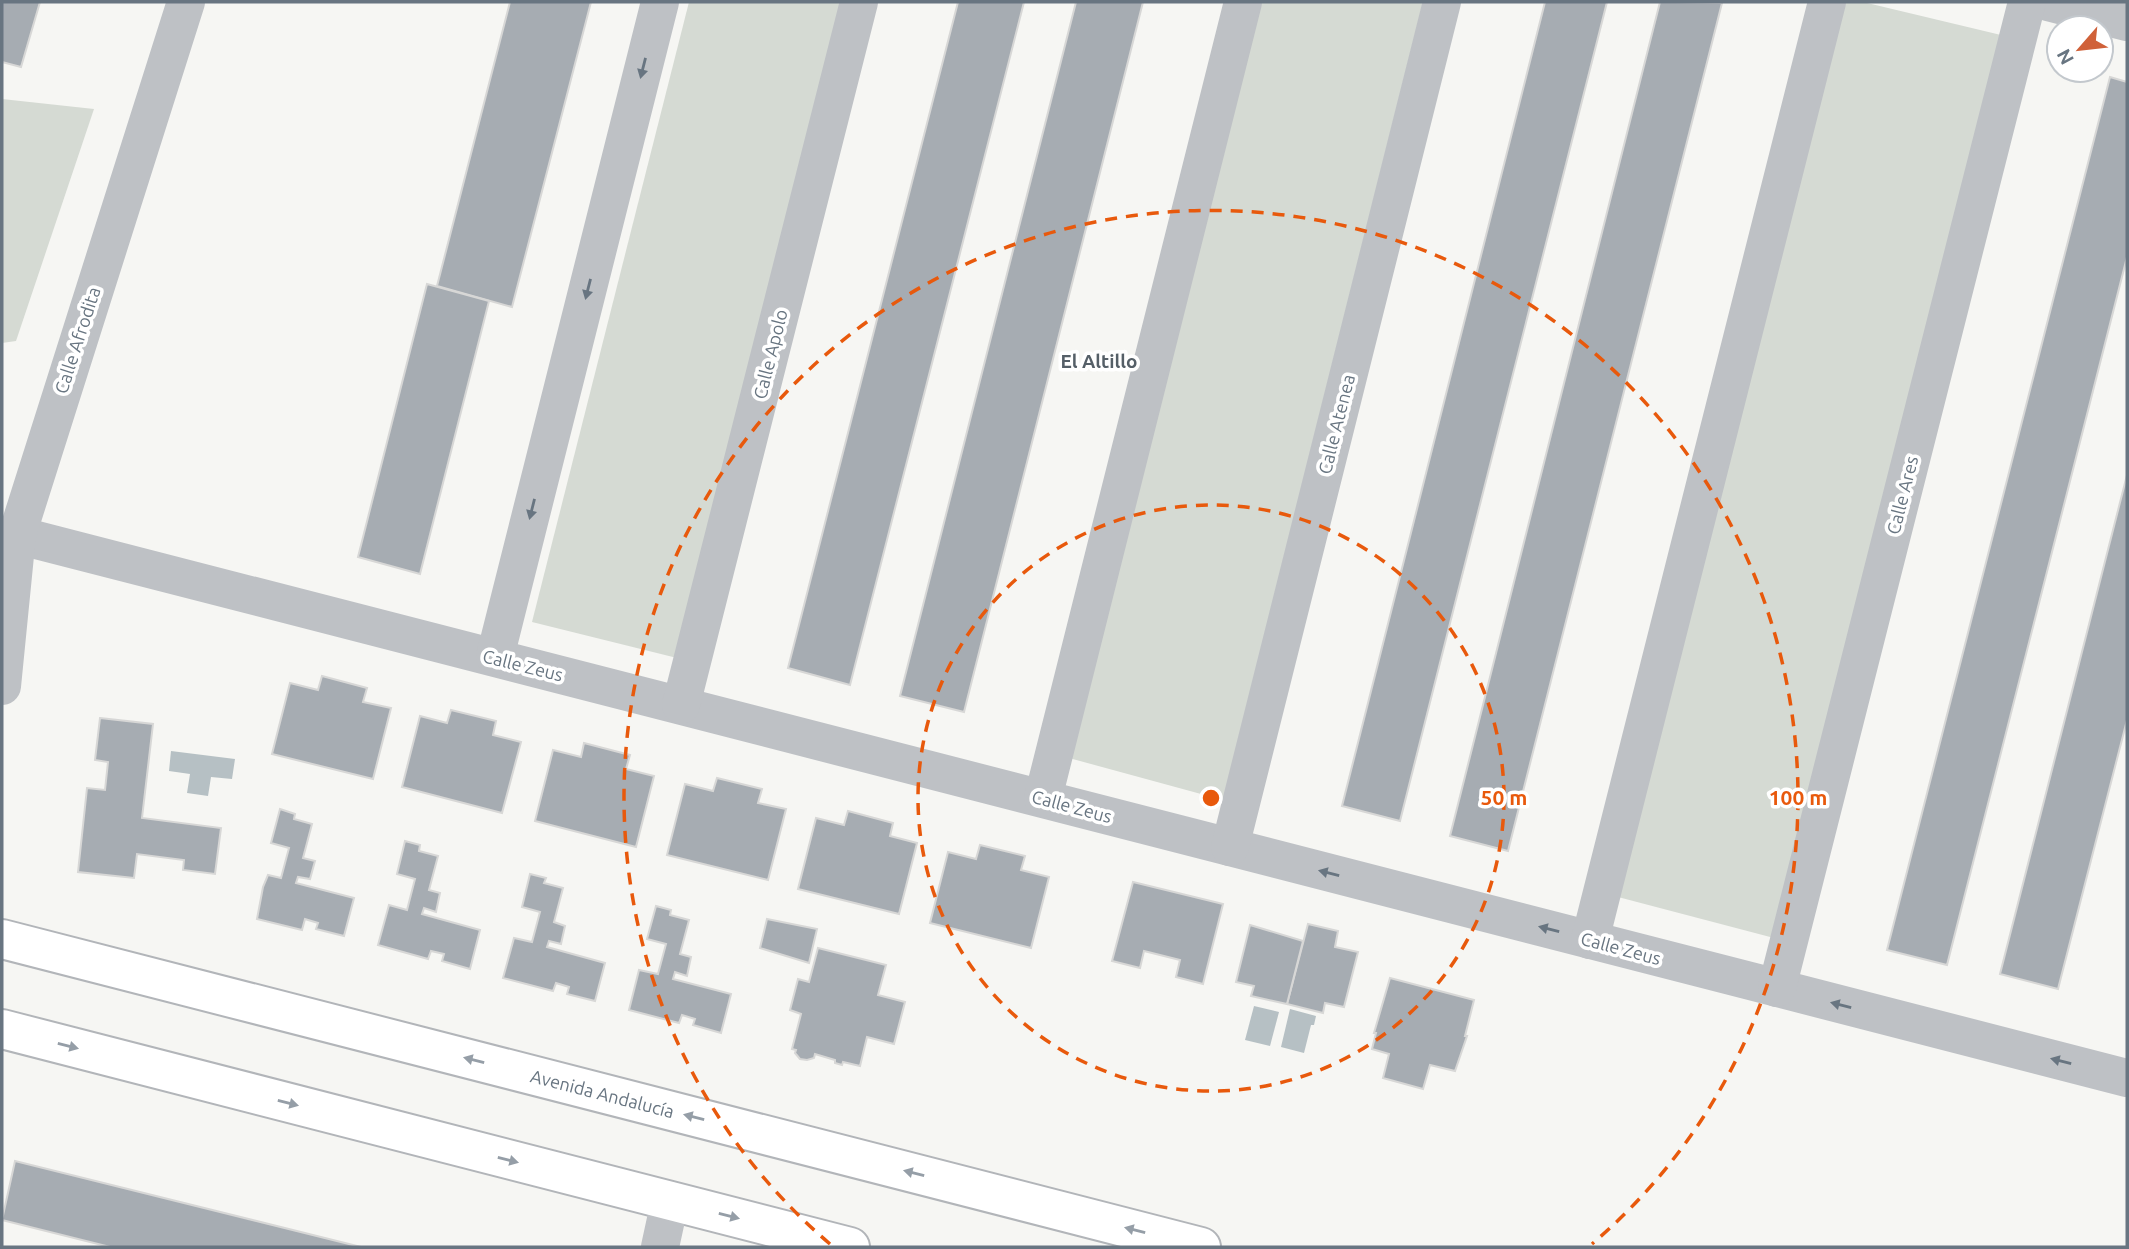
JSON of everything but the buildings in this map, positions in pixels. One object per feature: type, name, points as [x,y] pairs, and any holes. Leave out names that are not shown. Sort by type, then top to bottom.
[{"type":"main road","name":"Avenida Andalucía","points":[[2,939],[1201,1247]]},
{"type":"main road","points":[[2,1028],[850,1247]]},
{"type":"street","name":"Calle Afrodita","points":[[2,686],[17,535],[186,2]]},
{"type":"street","points":[[495,657],[660,2]]},
{"type":"street","name":"Calle Apolo","points":[[681,705],[859,2]]},
{"type":"street","points":[[1043,798],[1242,2]]},
{"type":"street","name":"Calle Atenea","points":[[1230,847],[1443,2]]},
{"type":"street","points":[[1590,940],[1826,2]]},
{"type":"street","name":"Calle Ares","points":[[1777,989],[2026,2]]},
{"type":"street","points":[[2048,2],[2127,22]]},
{"type":"street","name":"Calle Zeus","points":[[17,535],[2127,1078]]},
{"type":"street","points":[[660,1247],[670,1201]]},
{"type":"shaded area","points":[[689,2],[841,2],[677,658],[532,622]]},
{"type":"shaded area","points":[[1260,2],[1423,2],[1223,800],[1069,758]]},
{"type":"shaded area","points":[[1843,2],[1863,2],[2001,35],[1774,938],[1618,897]]},
{"type":"shaded area","points":[[2,99],[94,109],[16,341],[2,343]]},
{"type":"shaded area","points":[[171,751],[235,759],[232,779],[211,777],[208,796],[187,793],[190,774],[169,771]]},
{"type":"shaded area","points":[[1254,1006],[1279,1012],[1270,1046],[1245,1040]]},
{"type":"shaded area","points":[[1290,1009],[1316,1016],[1304,1053],[1281,1047]]},
{"type":"district","name":"El Altillo","points":[[1099,361]]}]
